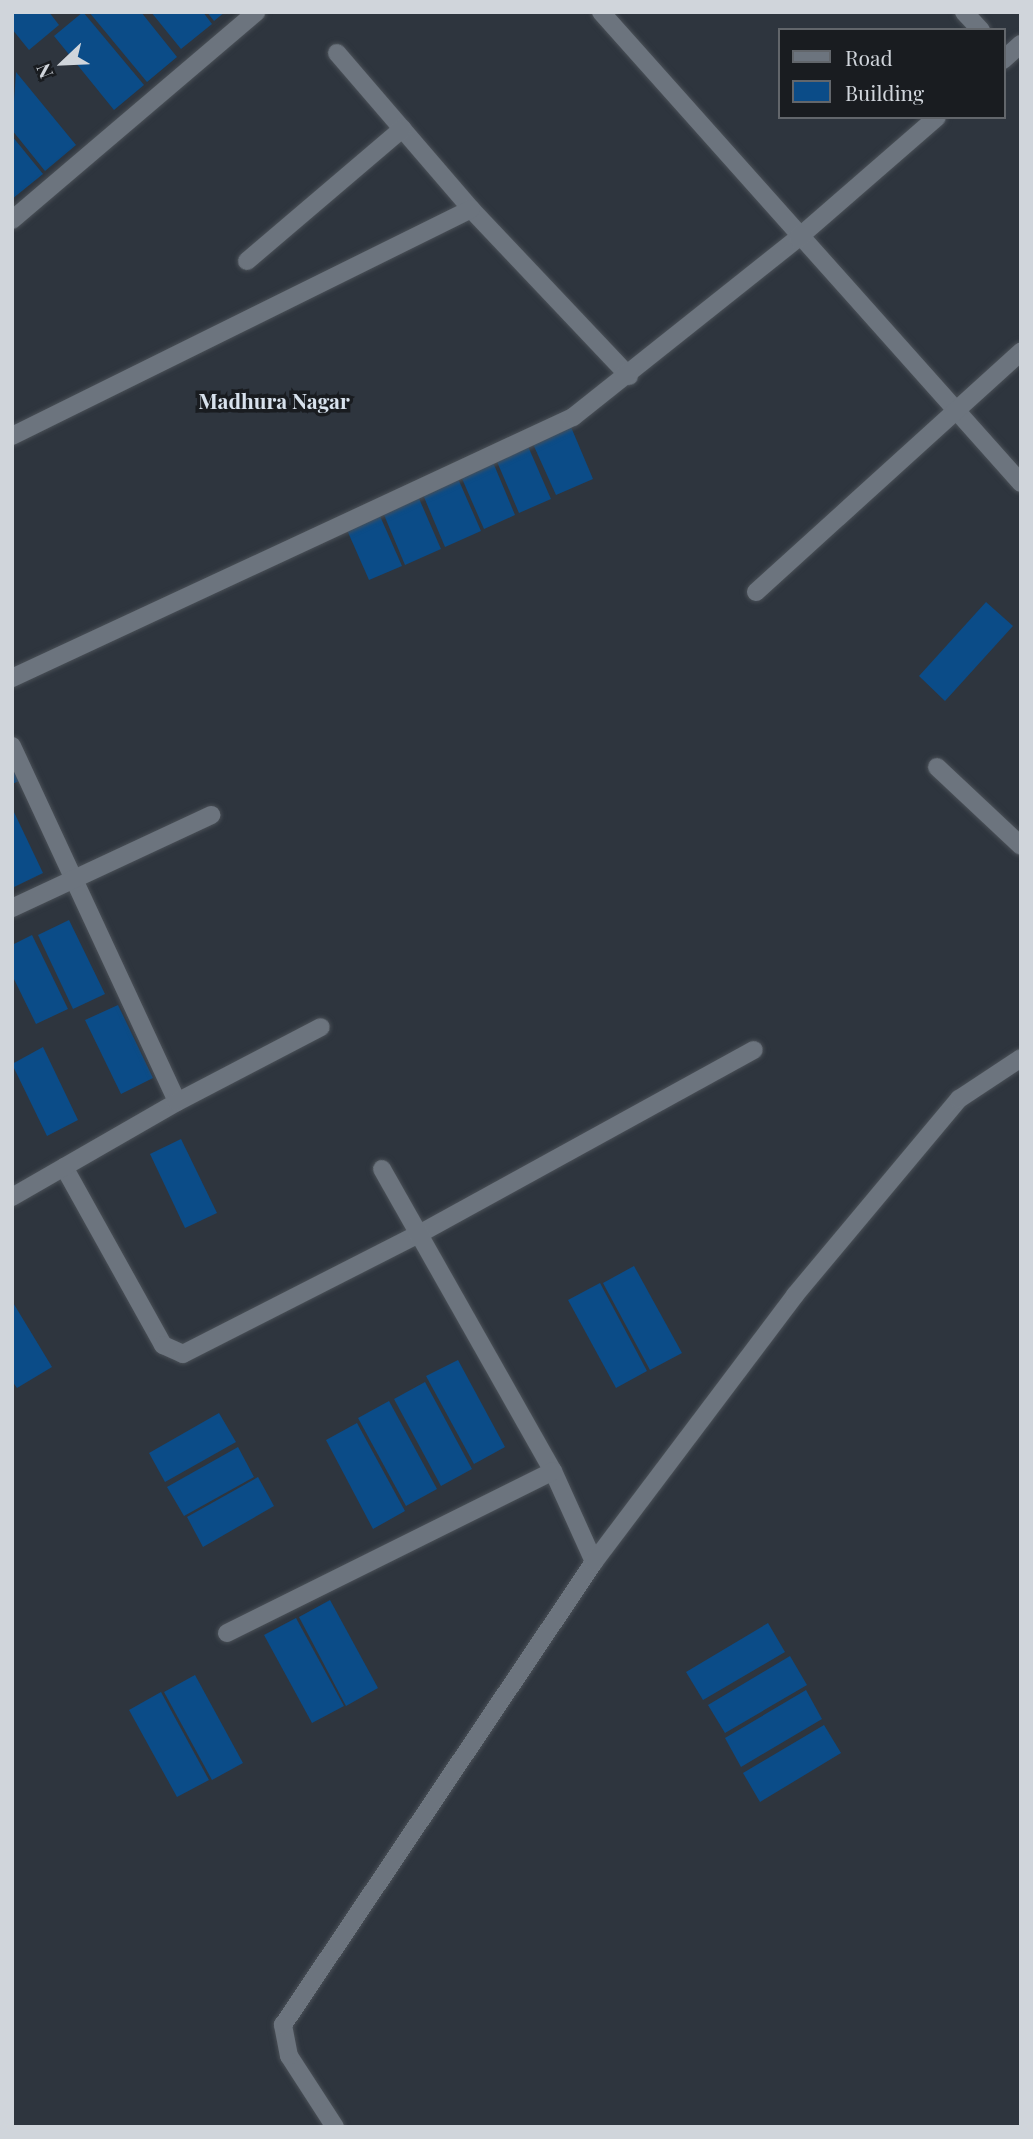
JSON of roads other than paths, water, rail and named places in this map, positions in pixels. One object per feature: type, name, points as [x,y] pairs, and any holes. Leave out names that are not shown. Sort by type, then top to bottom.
[{"type":"street","points":[[12,220],[256,12]]},
{"type":"street","points":[[601,12],[798,238],[1021,483]]},
{"type":"street","points":[[964,12],[979,28]]},
{"type":"street","points":[[1005,56],[1021,44]]},
{"type":"street","points":[[337,53],[471,209],[629,376]]},
{"type":"street","points":[[12,678],[573,417],[629,376],[798,238],[935,119]]},
{"type":"street","points":[[247,261],[402,129]]},
{"type":"street","points":[[12,436],[471,209]]},
{"type":"street","points":[[756,592],[1021,352]]},
{"type":"street","points":[[12,746],[177,1102]]},
{"type":"street","points":[[937,767],[1021,846]]},
{"type":"street","points":[[12,908],[211,815]]},
{"type":"street","points":[[12,1197],[177,1102],[321,1027]]},
{"type":"street","points":[[64,1167],[163,1345],[183,1354],[419,1234],[754,1050]]},
{"type":"street","points":[[335,2127],[289,2056],[283,2025],[594,1562],[795,1295],[959,1099],[1021,1058]]},
{"type":"street","points":[[382,1169],[554,1471],[594,1562]]},
{"type":"street","points":[[227,1633],[554,1471]]},
{"type":"district","name":"Madhura Nagar","points":[[274,400]]}]
